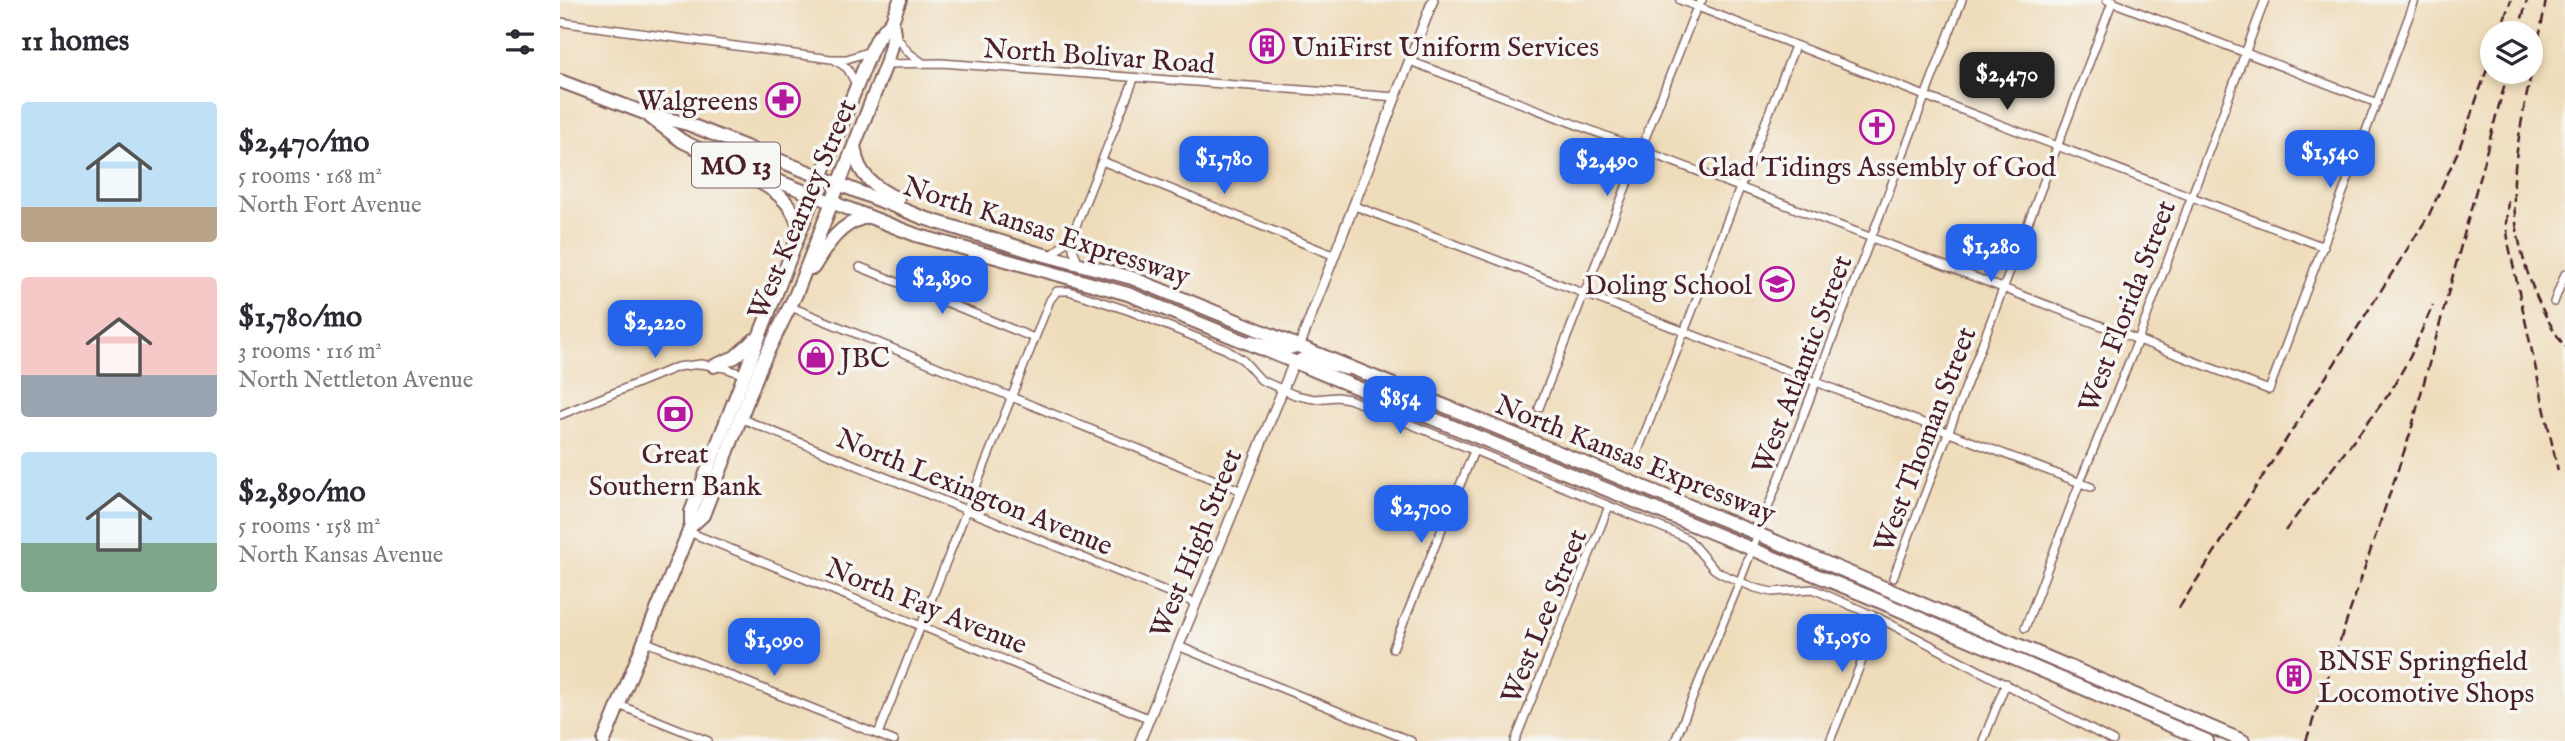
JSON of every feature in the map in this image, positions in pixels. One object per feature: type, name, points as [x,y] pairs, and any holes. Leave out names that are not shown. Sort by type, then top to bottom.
[{"type":"main road","name":"West Kearney Street","points":[[690,529],[691,512],[749,377],[794,301],[886,65],[900,0]]},
{"type":"main road","name":"West Kearney Street","points":[[604,741],[690,529],[702,514],[740,418],[759,334],[871,51],[878,37],[893,27]]},
{"type":"main road","name":"North Kansas Expressway","points":[[560,81],[647,114],[688,124],[925,218],[978,236],[1132,278],[1758,534],[2243,741]]},
{"type":"main road","name":"North Kansas Expressway","points":[[647,114],[682,141],[866,217],[916,236],[1128,294],[1752,549],[2207,741]]},
{"type":"main road","points":[[682,141],[710,162],[762,183],[776,193],[797,216],[800,231]]},
{"type":"main road","points":[[855,147],[856,161],[860,168],[884,192],[942,216],[978,236]]},
{"type":"main road","points":[[794,301],[830,241],[845,226],[866,217]]},
{"type":"main road","points":[[713,366],[734,357],[759,334]]},
{"type":"street","points":[[1232,337],[1292,350],[1300,347],[1433,0]]},
{"type":"street","points":[[1680,0],[1701,4],[1795,46],[2324,247]]},
{"type":"street","name":"West Atlantic Street","points":[[1675,741],[1740,581],[1962,0]]},
{"type":"street","name":"West Florida Street","points":[[2025,628],[2080,482],[2138,340],[2265,0]]},
{"type":"street","points":[[1410,61],[2269,390],[2415,0]]},
{"type":"street","points":[[2111,1],[2377,103]]},
{"type":"street","name":"West Thoman Street","points":[[1893,578],[2111,1]]},
{"type":"street","points":[[1539,408],[1694,14],[1701,4]]},
{"type":"street","points":[[560,22],[831,59],[847,59],[871,51]]},
{"type":"street","points":[[893,27],[908,52],[924,63]]},
{"type":"street","points":[[1633,461],[1795,46]]},
{"type":"street","points":[[831,59],[847,68],[857,87]]},
{"type":"street","name":"North Bolivar Road","points":[[886,65],[924,63],[1396,97]]},
{"type":"street","points":[[1051,256],[1072,236],[1134,79]]},
{"type":"street","points":[[1102,161],[1335,256]]},
{"type":"street","points":[[1355,206],[2091,486]]},
{"type":"street","points":[[1072,236],[1073,249],[1079,264]]},
{"type":"street","points":[[860,267],[1034,338]]},
{"type":"street","points":[[2554,302],[2565,275]]},
{"type":"street","points":[[878,734],[1050,299],[1057,292],[1069,291],[1130,311],[1225,349],[1243,360],[1261,380],[1282,390],[1306,398],[1349,399],[1681,535],[1689,540],[1714,569],[1740,581],[1772,592],[1813,589],[1879,618],[2113,741]]},
{"type":"street","points":[[794,301],[1011,397],[1242,491]]},
{"type":"street","points":[[1294,362],[1302,358],[1338,369],[1360,372]]},
{"type":"street","name":"West High Street","points":[[1140,741],[1294,362]]},
{"type":"street","points":[[560,415],[689,364],[713,366],[749,377]]},
{"type":"street","name":"North Lexington Avenue","points":[[740,418],[1195,603]]},
{"type":"street","points":[[1393,649],[1474,451]]},
{"type":"street","name":"West Lee Street","points":[[1515,741],[1609,506]]},
{"type":"street","name":"North Fay Avenue","points":[[690,529],[1149,718]]},
{"type":"street","points":[[1830,741],[1879,618]]},
{"type":"street","points":[[644,641],[894,741]]},
{"type":"street","points":[[1178,646],[1411,741]]},
{"type":"street","points":[[1983,741],[2006,683]]},
{"type":"street","points":[[619,705],[708,741]]},
{"type":"railway","points":[[2503,21],[2511,0]]},
{"type":"railway","points":[[2521,21],[2527,0]]},
{"type":"railway","points":[[2546,0],[2519,135],[2514,201],[2526,268],[2543,310],[2565,347]]},
{"type":"railway","points":[[2179,608],[2429,215],[2459,149],[2482,84]]},
{"type":"railway","points":[[2306,741],[2410,434],[2505,84]]},
{"type":"railway","points":[[2508,200],[2506,224],[2509,246],[2558,471]]},
{"type":"railway","points":[[2285,531],[2389,394],[2410,357],[2433,305]]},
{"type":"place","name":"UniFirst Uniform Services","points":[[1267,46]]},
{"type":"place","name":"Walgreens","points":[[783,100]]},
{"type":"place","name":"Glad Tidings Assembly of God","points":[[1877,127]]},
{"type":"place","name":"Doling School","points":[[1777,284]]},
{"type":"place","name":"JBC","points":[[816,357]]},
{"type":"place","name":"Great Southern Bank","points":[[675,414]]},
{"type":"place","name":"BNSF Springfield Locomotive Shops","points":[[2294,676]]}]
